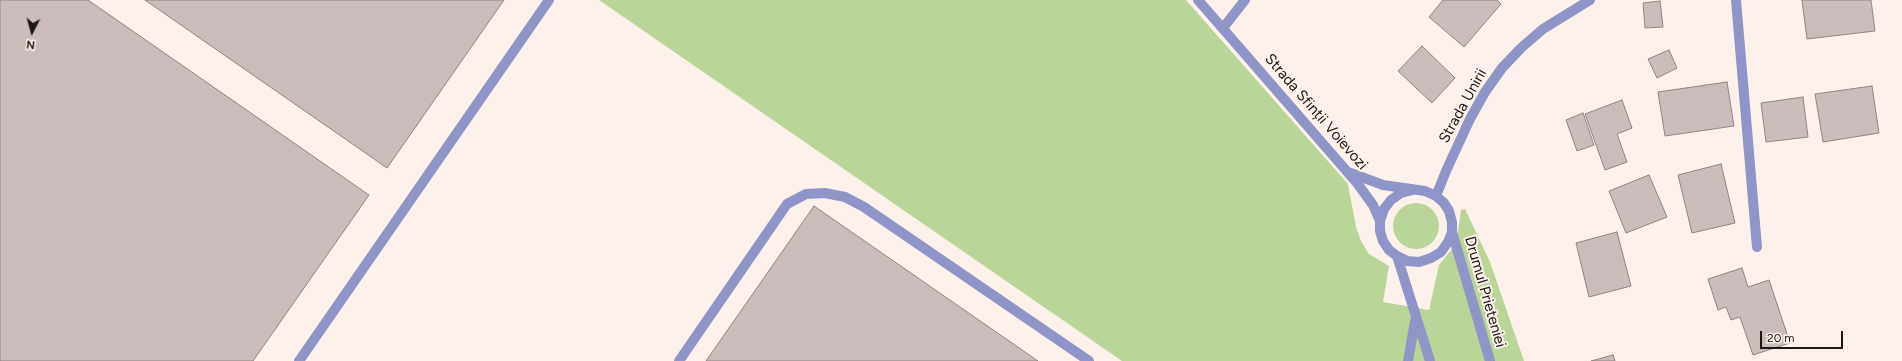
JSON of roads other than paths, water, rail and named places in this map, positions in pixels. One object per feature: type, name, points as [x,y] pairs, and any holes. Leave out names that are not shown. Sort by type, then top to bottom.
[{"type":"street","points":[[299,361],[549,0]]},
{"type":"street","name":"Strada Sfinții Voievozi","points":[[1198,0],[1348,172],[1373,205],[1380,221]]},
{"type":"street","points":[[1223,28],[1245,0]]},
{"type":"street","name":"Strada Unirii","points":[[1436,196],[1470,119],[1485,92],[1502,68],[1521,48],[1543,29],[1579,5],[1590,0]]},
{"type":"street","points":[[1736,0],[1757,247]]},
{"type":"street","points":[[1348,172],[1383,186],[1425,191],[1436,196],[1449,212],[1452,222],[1452,232],[1448,242],[1441,252],[1431,258],[1419,262],[1407,261],[1389,250],[1383,241],[1380,231],[1380,221],[1384,209],[1391,200],[1401,193],[1413,190]]},
{"type":"street","points":[[679,361],[787,204],[806,194],[825,193],[845,197],[864,207],[1089,361]]},
{"type":"street","name":"Drumul Prieteniei","points":[[1452,232],[1490,361]]},
{"type":"street","points":[[1397,256],[1430,361]]},
{"type":"street","points":[[1408,361],[1416,319]]}]
